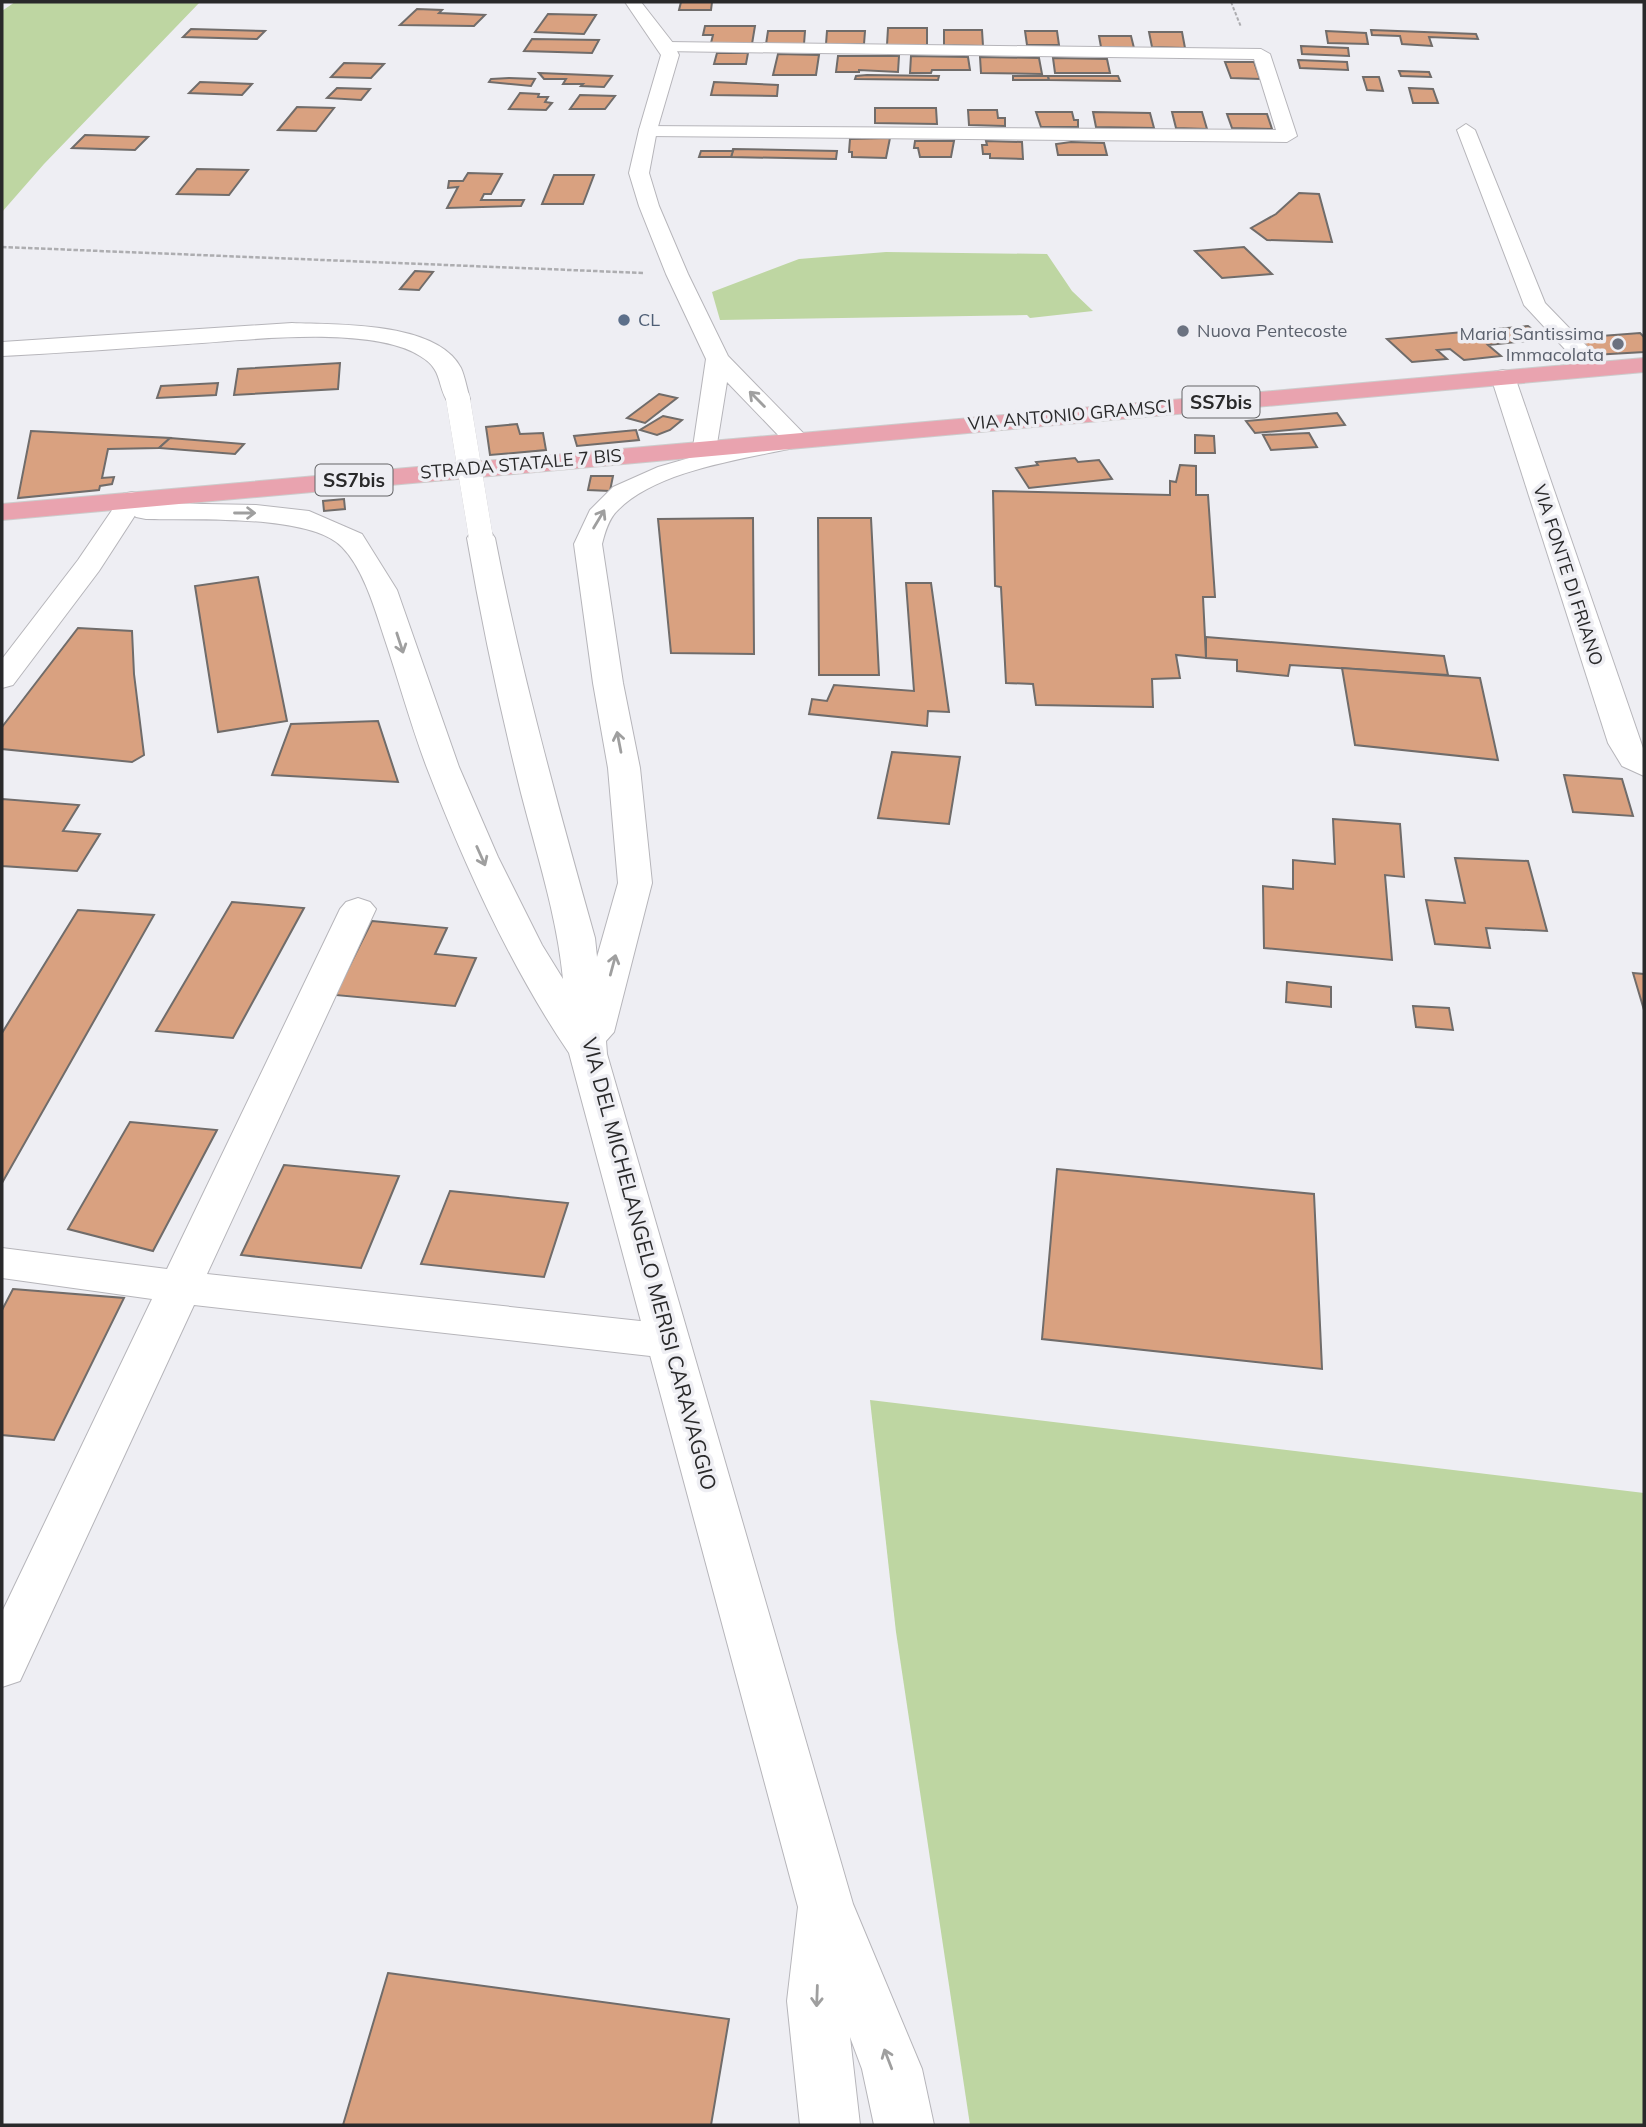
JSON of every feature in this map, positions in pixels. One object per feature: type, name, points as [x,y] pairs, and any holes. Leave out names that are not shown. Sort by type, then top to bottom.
[{"type":"main road","name":"VIA ANTONIO GRAMSCI","points":[[706,447],[1644,365]]},
{"type":"main road","name":"STRADA STATALE 7 BIS","points":[[2,512],[706,447]]},
{"type":"street","points":[[633,2],[667,47],[669,65],[648,130],[639,173],[649,206],[677,274],[718,359],[797,440]]},
{"type":"street","points":[[648,130],[1287,136],[1261,54],[667,47]]},
{"type":"street","points":[[1466,130],[1535,305],[1596,369]]},
{"type":"street","name":"VIA DEL MICHELANGELO MERISI CARAVAGGIO","points":[[2,349],[292,330],[380,334],[409,340],[430,352],[449,368],[458,399],[496,619],[577,938],[588,1054],[825,1904]]},
{"type":"street","points":[[706,447],[718,359]]},
{"type":"street","name":"VIA FONTE DI FRIANO","points":[[1503,377],[1624,743],[1633,759],[1644,766]]},
{"type":"street","points":[[588,1054],[635,883],[624,768],[608,683],[588,544],[594,523],[608,504],[636,485],[709,461],[797,440]]},
{"type":"street","points":[[2,679],[89,565],[132,500],[146,511],[256,513],[309,519],[352,540],[383,590],[443,767],[481,857],[524,945],[588,1054]]},
{"type":"street","points":[[2,1665],[359,909]]},
{"type":"street","points":[[2,1263],[179,1287],[668,1341]]},
{"type":"street","points":[[825,1904],[816,2001],[830,2125]]},
{"type":"street","points":[[825,1904],[892,2069],[904,2125]]},
{"type":"path","points":[[2,247],[677,274]]},
{"type":"green space","points":[[15,2],[200,2],[44,164],[2,212],[2,11]]},
{"type":"green space","points":[[886,252],[1047,254],[1072,291],[1093,311],[1030,318],[1027,315],[720,320],[712,292],[799,259]]},
{"type":"green space","points":[[870,1400],[1644,1493],[1644,2125],[970,2125],[896,1632]]},
{"type":"building","points":[[681,2],[712,2],[711,10],[679,10]]},
{"type":"building","points":[[417,9],[485,15],[474,26],[400,25]]},
{"type":"building","points":[[548,14],[596,15],[584,34],[535,32]]},
{"type":"building","points":[[705,26],[755,26],[752,44],[711,43],[713,35],[703,35]]},
{"type":"building","points":[[888,28],[927,28],[927,45],[887,45]]},
{"type":"building","points":[[191,29],[265,31],[257,39],[183,37]]},
{"type":"building","points":[[944,30],[982,30],[983,46],[944,45]]},
{"type":"building","points":[[1371,30],[1476,34],[1478,39],[1429,37],[1432,46],[1402,44],[1400,36],[1372,35]]},
{"type":"building","points":[[768,31],[805,31],[804,44],[766,44]]},
{"type":"building","points":[[827,31],[865,31],[864,44],[826,44]]},
{"type":"building","points":[[1025,31],[1057,31],[1059,45],[1027,45]]},
{"type":"building","points":[[1326,31],[1366,33],[1368,44],[1328,43]]},
{"type":"building","points":[[1149,32],[1182,32],[1185,48],[1152,47]]},
{"type":"building","points":[[1099,36],[1131,36],[1134,48],[1101,47]]},
{"type":"building","points":[[532,39],[599,40],[592,53],[524,51]]},
{"type":"building","points":[[1301,46],[1348,48],[1349,56],[1302,54]]},
{"type":"building","points":[[717,53],[748,53],[746,64],[714,64]]},
{"type":"building","points":[[778,54],[819,55],[816,75],[773,75]]},
{"type":"building","points":[[838,56],[899,56],[898,72],[836,72]]},
{"type":"building","points":[[911,56],[968,57],[970,70],[910,73]]},
{"type":"building","points":[[980,57],[1039,58],[1042,74],[981,73]]},
{"type":"building","points":[[1053,58],[1107,59],[1110,73],[1055,73]]},
{"type":"building","points":[[1298,60],[1347,62],[1348,70],[1300,68]]},
{"type":"building","points":[[1225,62],[1254,62],[1260,79],[1231,78]]},
{"type":"building","points":[[344,63],[384,64],[371,78],[331,77]]},
{"type":"building","points":[[1399,71],[1429,72],[1431,77],[1401,76]]},
{"type":"building","points":[[539,73],[612,76],[604,87],[563,84],[566,79],[544,79]]},
{"type":"building","points":[[856,76],[939,76],[938,80],[855,79]]},
{"type":"building","points":[[1013,76],[1048,76],[1049,80],[1013,80]]},
{"type":"building","points":[[1048,76],[1118,76],[1120,81],[1049,80]]},
{"type":"building","points":[[1363,77],[1379,77],[1383,91],[1367,90]]},
{"type":"building","points":[[491,79],[535,79],[531,86],[489,82]]},
{"type":"building","points":[[200,82],[252,84],[242,95],[189,93]]},
{"type":"building","points":[[714,82],[778,85],[777,96],[711,95]]},
{"type":"building","points":[[337,88],[370,89],[361,100],[327,98]]},
{"type":"building","points":[[1409,88],[1433,89],[1438,103],[1413,103]]},
{"type":"building","points":[[520,93],[539,94],[538,97],[548,97],[545,102],[552,103],[546,110],[509,109]]},
{"type":"building","points":[[580,95],[615,96],[605,109],[570,109]]},
{"type":"building","points":[[297,107],[334,108],[316,131],[278,130]]},
{"type":"building","points":[[875,108],[936,108],[937,124],[875,123]]},
{"type":"building","points":[[968,110],[997,110],[998,118],[1005,118],[1005,126],[969,125]]},
{"type":"building","points":[[1036,112],[1072,112],[1074,120],[1078,120],[1078,127],[1041,127]]},
{"type":"building","points":[[1093,112],[1150,113],[1154,128],[1096,127]]},
{"type":"building","points":[[1172,112],[1202,112],[1207,129],[1176,128]]},
{"type":"building","points":[[1227,114],[1267,114],[1272,129],[1232,128]]},
{"type":"building","points":[[85,135],[148,137],[135,150],[72,148]]},
{"type":"building","points":[[890,138],[886,158],[852,157],[852,152],[849,152],[850,139]]},
{"type":"building","points":[[915,141],[954,141],[951,157],[920,157],[918,148],[914,148]]},
{"type":"building","points":[[986,141],[1022,142],[1023,159],[990,158],[990,154],[983,154],[982,145],[987,145]]},
{"type":"building","points":[[1104,143],[1107,155],[1058,155],[1056,144]]},
{"type":"building","points":[[733,149],[837,151],[836,159],[731,157]]},
{"type":"building","points":[[701,151],[733,151],[731,157],[699,157]]},
{"type":"building","points":[[197,169],[248,170],[229,195],[177,194]]},
{"type":"building","points":[[468,173],[502,174],[491,194],[484,194],[481,200],[524,200],[521,206],[447,208],[458,187],[448,188],[449,181],[463,181]]},
{"type":"building","points":[[554,175],[594,175],[583,204],[542,204]]},
{"type":"building","points":[[1299,193],[1319,194],[1332,242],[1267,240],[1251,228],[1276,214]]},
{"type":"building","points":[[1244,247],[1272,274],[1222,278],[1195,251]]},
{"type":"building","points":[[415,271],[433,272],[419,290],[400,289]]},
{"type":"building","points":[[1528,326],[1545,339],[1488,345],[1501,356],[1464,360],[1450,349],[1437,350],[1447,359],[1412,362],[1387,339]]},
{"type":"building","points":[[1640,333],[1644,337],[1644,352],[1593,355],[1574,338]]},
{"type":"building","points":[[340,363],[338,389],[234,395],[238,369]]},
{"type":"building","points":[[218,383],[216,395],[157,398],[161,386]]},
{"type":"building","points":[[659,394],[677,398],[645,423],[627,418]]},
{"type":"building","points":[[1337,413],[1345,425],[1255,433],[1246,421]]},
{"type":"building","points":[[663,416],[682,420],[670,430],[657,435],[640,430]]},
{"type":"building","points":[[517,424],[520,434],[543,433],[546,450],[490,455],[486,427]]},
{"type":"building","points":[[636,430],[639,440],[577,446],[574,436]]},
{"type":"building","points":[[31,431],[170,438],[159,448],[108,449],[102,478],[114,477],[112,484],[100,486],[99,490],[18,498]]},
{"type":"building","points":[[1309,433],[1317,447],[1271,450],[1263,435]]},
{"type":"building","points":[[1195,435],[1214,436],[1215,453],[1195,453]]},
{"type":"building","points":[[170,438],[244,444],[235,454],[159,448]]},
{"type":"building","points":[[1075,458],[1078,462],[1099,460],[1112,479],[1029,488],[1016,468],[1038,465],[1036,462]]},
{"type":"building","points":[[1180,465],[1196,466],[1196,495],[1208,495],[1215,597],[1203,597],[1206,658],[1176,655],[1180,678],[1152,679],[1153,707],[1036,705],[1033,684],[1006,683],[1001,587],[995,586],[993,491],[1170,495],[1170,481],[1176,482]]},
{"type":"building","points":[[591,476],[613,476],[610,491],[588,490]]},
{"type":"building","points":[[344,499],[345,509],[324,511],[323,501]]},
{"type":"building","points":[[753,518],[754,654],[671,653],[658,519]]},
{"type":"building","points":[[818,518],[871,518],[879,675],[819,675]]},
{"type":"building","points":[[258,577],[287,721],[218,732],[195,586]]},
{"type":"building","points":[[906,583],[931,583],[949,712],[928,711],[927,726],[809,714],[812,699],[827,701],[834,685],[914,691]]},
{"type":"building","points":[[78,628],[132,631],[134,674],[144,755],[132,762],[2,749],[2,727]]},
{"type":"building","points":[[1206,637],[1444,656],[1448,675],[1290,665],[1288,676],[1237,671],[1237,660],[1206,658]]},
{"type":"building","points":[[1342,668],[1480,678],[1498,760],[1355,745]]},
{"type":"building","points":[[378,721],[398,782],[272,775],[291,724]]},
{"type":"building","points":[[892,752],[960,757],[949,824],[878,818]]},
{"type":"building","points":[[1564,775],[1622,779],[1633,816],[1573,812]]},
{"type":"building","points":[[2,799],[79,805],[63,831],[100,834],[77,871],[2,866]]},
{"type":"building","points":[[1333,819],[1400,824],[1404,877],[1385,875],[1392,960],[1264,948],[1263,886],[1293,889],[1293,860],[1335,864]]},
{"type":"building","points":[[1455,858],[1528,861],[1547,931],[1486,928],[1490,948],[1435,944],[1426,900],[1465,903]]},
{"type":"building","points":[[232,902],[304,908],[233,1038],[156,1031]]},
{"type":"building","points":[[78,910],[154,915],[2,1183],[2,1033]]},
{"type":"building","points":[[372,921],[447,928],[435,954],[476,958],[455,1006],[335,995]]},
{"type":"building","points":[[1633,973],[1644,974],[1644,1010]]},
{"type":"building","points":[[1287,982],[1331,987],[1331,1007],[1286,1002]]},
{"type":"building","points":[[1413,1006],[1449,1008],[1453,1030],[1416,1027]]},
{"type":"building","points":[[130,1122],[217,1130],[153,1251],[68,1229]]},
{"type":"building","points":[[284,1165],[399,1176],[361,1268],[241,1255]]},
{"type":"building","points":[[1057,1169],[1314,1194],[1322,1369],[1042,1339]]},
{"type":"building","points":[[450,1191],[568,1203],[544,1277],[421,1264]]},
{"type":"building","points":[[13,1289],[124,1298],[54,1440],[2,1435],[2,1310]]},
{"type":"building","points":[[388,1973],[729,2019],[711,2125],[343,2125]]},
{"type":"place","name":"CL","points":[[624,320]]},
{"type":"place","name":"Nuova Pentecoste","points":[[1183,331]]},
{"type":"place","name":"Maria Santissima Immacolata","points":[[1618,344]]}]
